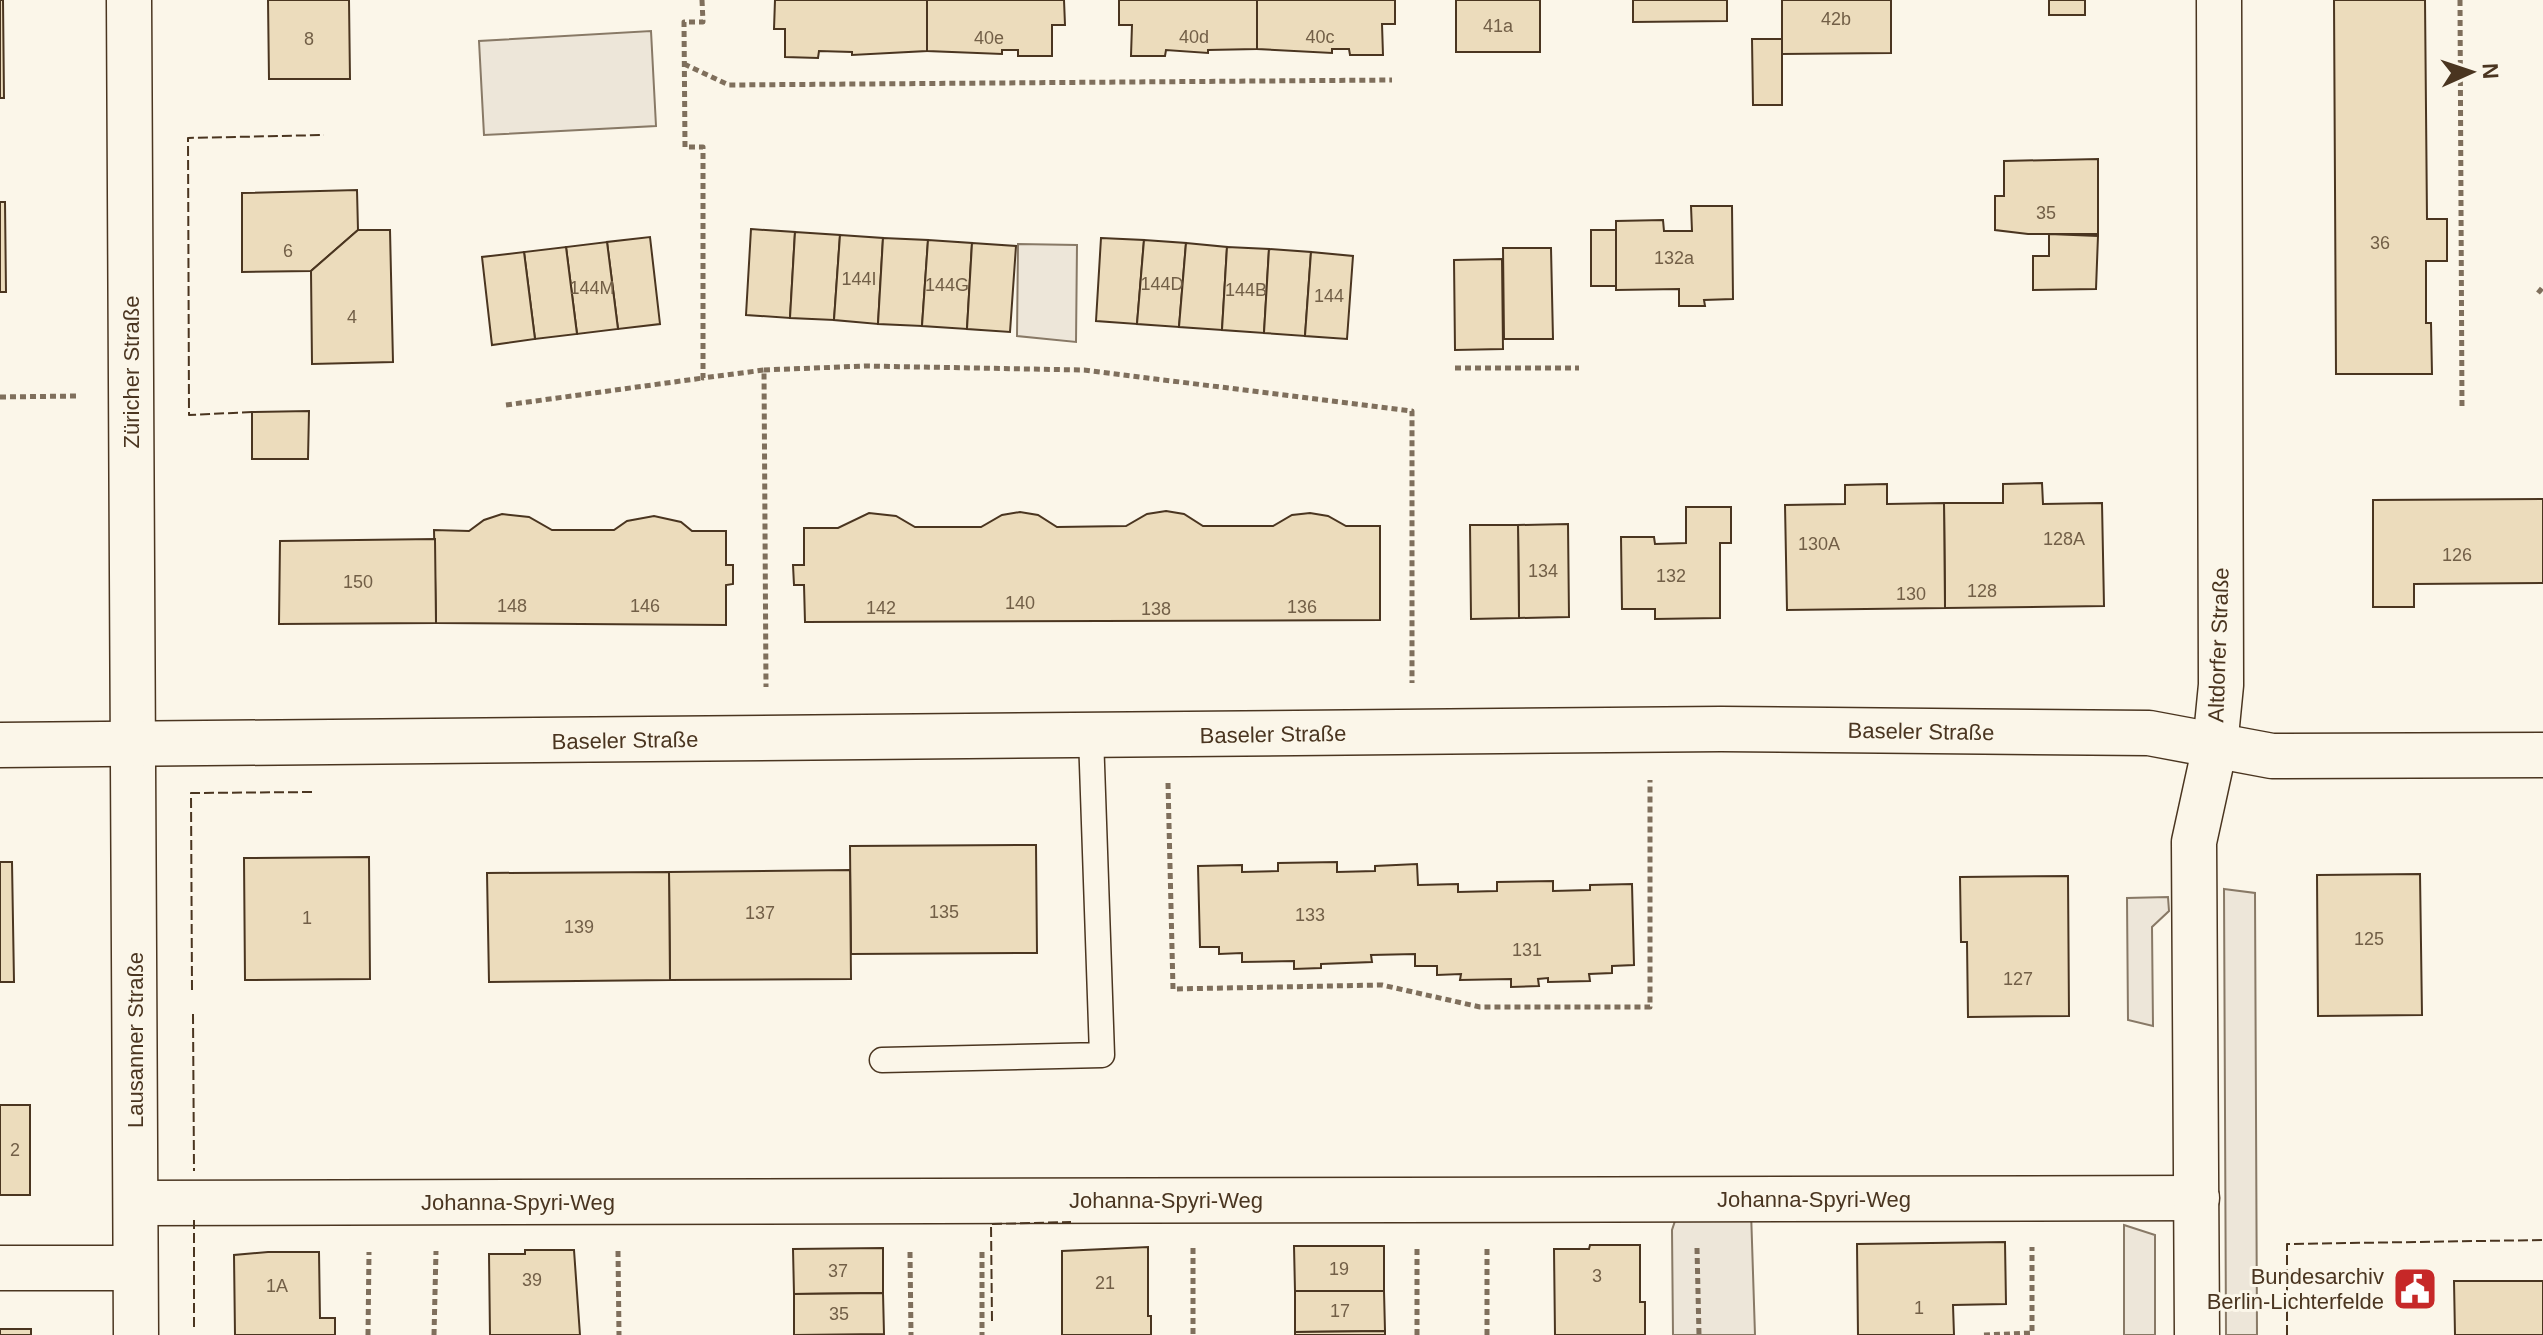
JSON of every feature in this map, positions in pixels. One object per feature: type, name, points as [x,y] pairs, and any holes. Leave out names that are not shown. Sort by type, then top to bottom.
[{"type":"street","name":"Züricher Straße","points":[[129,0],[133,745]]},
{"type":"street","name":"Altdorfer Straße","points":[[2197,1335],[2194,842],[2215,746],[2221,685],[2219,0]]},
{"type":"street","name":"Baseler Straße","points":[[0,745],[1769,729],[2149,733],[2272,756],[2543,755]]},
{"type":"street","name":"Lausanner Straße","points":[[133,745],[136,1335]]},
{"type":"street","name":"Johanna-Spyri-Weg","points":[[136,1203],[2197,1198]]},
{"type":"street","points":[[0,1268],[135,1268]]},
{"type":"lane","points":[[882,1060],[1102,1055],[1091,736]]},
{"type":"path","points":[[702,0],[703,22],[684,22],[684,64],[685,147],[703,147],[703,378]]},
{"type":"path","points":[[2460,0],[2462,410]]},
{"type":"path","points":[[684,64],[729,85],[1392,80]]},
{"type":"path","points":[[2538,293],[2543,287]]},
{"type":"path","points":[[506,405],[764,370],[865,366],[1084,370],[1412,411],[1412,683]]},
{"type":"path","points":[[1455,368],[1579,368]]},
{"type":"path","points":[[764,370],[766,688]]},
{"type":"path","points":[[0,397],[79,396]]},
{"type":"path","points":[[1168,782],[1173,989],[1382,985],[1480,1007],[1650,1007],[1650,780]]},
{"type":"path","points":[[1984,1335],[2032,1333],[2033,1198]]},
{"type":"path","points":[[1487,1199],[1487,1335]]},
{"type":"path","points":[[1695,1199],[1699,1335]]},
{"type":"path","points":[[1192,1200],[1193,1335]]},
{"type":"path","points":[[1417,1335],[1418,1200]]},
{"type":"path","points":[[909,1201],[911,1335]]},
{"type":"path","points":[[982,1201],[982,1335]]},
{"type":"path","points":[[368,1335],[370,1202]]},
{"type":"path","points":[[434,1335],[438,1202]]},
{"type":"path","points":[[618,1202],[619,1335]]},
{"type":"shaded area","points":[[651,31],[656,126],[484,135],[479,41]]},
{"type":"shaded area","points":[[1018,244],[1077,245],[1076,342],[1017,336]]},
{"type":"shaded area","points":[[2224,889],[2255,893],[2257,1335],[2226,1335]]},
{"type":"shaded area","points":[[2168,897],[2169,911],[2152,927],[2153,1026],[2128,1020],[2127,898]]},
{"type":"shaded area","points":[[1751,1211],[1755,1335],[1673,1335],[1672,1230],[1678,1212]]},
{"type":"shaded area","points":[[2124,1225],[2155,1235],[2155,1335],[2124,1335]]},
{"type":"building","points":[[0,0],[3,0],[4,98],[0,98]]},
{"type":"building","points":[[268,0],[349,0],[350,79],[269,79]]},
{"type":"building","points":[[775,0],[927,0],[927,51],[852,55],[852,52],[819,51],[818,58],[785,57],[785,29],[774,29]]},
{"type":"building","points":[[927,0],[1064,0],[1065,25],[1052,25],[1052,56],[1018,56],[1018,50],[1002,50],[1002,54],[927,51]]},
{"type":"building","points":[[1119,0],[1257,0],[1257,49],[1208,50],[1208,53],[1166,50],[1165,56],[1131,56],[1132,25],[1119,25]]},
{"type":"building","points":[[1257,0],[1395,0],[1395,24],[1382,24],[1383,55],[1350,55],[1349,49],[1332,49],[1332,53],[1257,49]]},
{"type":"building","points":[[1456,0],[1540,0],[1540,52],[1456,52]]},
{"type":"building","points":[[1633,0],[1727,0],[1727,21],[1633,22]]},
{"type":"building","points":[[1782,0],[1891,0],[1891,53],[1782,54]]},
{"type":"building","points":[[2049,0],[2085,0],[2085,15],[2049,15]]},
{"type":"building","points":[[2334,0],[2425,0],[2427,219],[2447,219],[2447,261],[2426,261],[2426,323],[2431,323],[2432,374],[2336,374]]},
{"type":"building","points":[[1752,39],[1782,39],[1782,105],[1753,105]]},
{"type":"building","points":[[2098,159],[2098,234],[2028,234],[1995,230],[1995,196],[2004,196],[2004,161]]},
{"type":"building","points":[[357,190],[358,230],[311,271],[242,272],[242,193]]},
{"type":"building","points":[[0,202],[5,202],[6,292],[0,292]]},
{"type":"building","points":[[1691,206],[1732,206],[1733,299],[1704,300],[1705,306],[1679,306],[1679,289],[1616,290],[1616,221],[1663,220],[1664,231],[1692,231]]},
{"type":"building","points":[[751,229],[795,232],[790,318],[746,315]]},
{"type":"building","points":[[358,230],[390,230],[393,362],[312,364],[311,271]]},
{"type":"building","points":[[1591,230],[1616,230],[1616,286],[1591,286]]},
{"type":"building","points":[[795,232],[840,235],[834,320],[790,318]]},
{"type":"building","points":[[2049,234],[2098,236],[2096,289],[2033,290],[2033,256],[2049,256]]},
{"type":"building","points":[[840,235],[883,238],[878,324],[834,320]]},
{"type":"building","points":[[650,237],[660,324],[618,329],[607,242]]},
{"type":"building","points":[[883,238],[928,240],[922,326],[878,324]]},
{"type":"building","points":[[1101,238],[1144,240],[1137,324],[1096,321]]},
{"type":"building","points":[[928,240],[972,243],[967,329],[922,326]]},
{"type":"building","points":[[1144,240],[1186,243],[1179,327],[1137,324]]},
{"type":"building","points":[[607,242],[618,329],[577,334],[566,247]]},
{"type":"building","points":[[972,243],[1016,246],[1010,332],[967,329]]},
{"type":"building","points":[[1186,243],[1227,247],[1222,330],[1179,327]]},
{"type":"building","points":[[566,247],[577,334],[535,339],[524,252]]},
{"type":"building","points":[[1227,247],[1269,249],[1264,333],[1222,330]]},
{"type":"building","points":[[1503,248],[1551,248],[1553,339],[1504,339]]},
{"type":"building","points":[[1269,249],[1311,252],[1305,336],[1264,333]]},
{"type":"building","points":[[524,252],[535,339],[492,345],[482,257]]},
{"type":"building","points":[[1311,252],[1353,256],[1347,339],[1305,336]]},
{"type":"building","points":[[1502,259],[1503,349],[1455,350],[1454,260]]},
{"type":"building","points":[[309,411],[308,459],[252,459],[252,412]]},
{"type":"building","points":[[2042,483],[2043,504],[2102,503],[2104,606],[1945,608],[1944,503],[2003,503],[2003,484]]},
{"type":"building","points":[[1887,484],[1887,504],[1944,503],[1945,608],[1787,610],[1785,505],[1845,504],[1845,485]]},
{"type":"building","points":[[2543,499],[2543,583],[2414,584],[2414,607],[2373,607],[2373,500]]},
{"type":"building","points":[[1686,507],[1731,507],[1731,543],[1720,543],[1720,618],[1655,619],[1655,609],[1622,609],[1621,537],[1654,537],[1655,544],[1686,543]]},
{"type":"building","points":[[1166,511],[1184,514],[1203,526],[1273,526],[1292,515],[1310,513],[1328,516],[1346,526],[1380,526],[1380,620],[805,622],[804,585],[794,585],[793,565],[804,565],[804,528],[838,528],[869,513],[896,516],[915,527],[981,527],[1002,515],[1020,512],[1038,515],[1057,527],[1126,526],[1147,514]]},
{"type":"building","points":[[502,514],[529,517],[552,530],[614,530],[627,521],[654,516],[681,522],[692,531],[726,531],[726,565],[733,565],[733,584],[726,585],[726,625],[436,623],[434,530],[469,531],[484,520]]},
{"type":"building","points":[[1568,524],[1569,617],[1519,618],[1518,525]]},
{"type":"building","points":[[1470,525],[1518,525],[1519,618],[1471,619]]},
{"type":"building","points":[[435,539],[436,623],[279,624],[280,541]]},
{"type":"building","points":[[1036,845],[1037,953],[851,954],[850,846]]},
{"type":"building","points":[[369,857],[370,979],[245,980],[244,858]]},
{"type":"building","points":[[0,862],[12,862],[14,982],[0,982]]},
{"type":"building","points":[[1337,862],[1337,872],[1375,871],[1375,866],[1417,864],[1418,885],[1458,884],[1458,892],[1497,891],[1497,882],[1553,881],[1553,891],[1590,890],[1590,885],[1632,884],[1634,965],[1612,966],[1612,973],[1589,974],[1590,981],[1548,982],[1548,978],[1538,979],[1539,986],[1511,987],[1511,979],[1460,980],[1461,974],[1437,975],[1437,966],[1415,966],[1415,954],[1371,955],[1372,962],[1321,964],[1321,968],[1294,969],[1294,961],[1242,962],[1242,953],[1219,954],[1219,947],[1200,947],[1198,866],[1242,865],[1242,872],[1278,871],[1278,863]]},
{"type":"building","points":[[850,870],[851,979],[670,980],[669,872]]},
{"type":"building","points":[[669,872],[670,980],[489,982],[487,873]]},
{"type":"building","points":[[2420,874],[2422,1015],[2318,1016],[2317,875]]},
{"type":"building","points":[[2068,876],[2069,1016],[1968,1017],[1967,942],[1961,942],[1960,877]]},
{"type":"building","points":[[0,1105],[30,1105],[30,1195],[0,1195]]},
{"type":"building","points":[[2005,1242],[2006,1304],[1953,1305],[1954,1335],[1858,1335],[1857,1244]]},
{"type":"building","points":[[1590,1245],[1640,1245],[1640,1302],[1645,1302],[1645,1335],[1555,1335],[1554,1249],[1589,1249]]},
{"type":"building","points":[[1294,1246],[1384,1246],[1384,1291],[1295,1291]]},
{"type":"building","points":[[1148,1247],[1151,1335],[1062,1335],[1062,1251]]},
{"type":"building","points":[[883,1248],[883,1293],[794,1294],[793,1249]]},
{"type":"building","points":[[525,1250],[574,1250],[580,1335],[490,1335],[489,1254],[525,1254]]},
{"type":"building","points":[[319,1252],[320,1318],[335,1318],[335,1335],[235,1335],[234,1255]]},
{"type":"building","points":[[2454,1281],[2543,1281],[2543,1335],[2455,1335]]},
{"type":"building","points":[[1295,1291],[1384,1291],[1385,1331],[1295,1332]]},
{"type":"building","points":[[883,1293],[884,1334],[794,1335],[794,1294]]},
{"type":"building","points":[[0,1329],[31,1329],[31,1335],[0,1335]]},
{"type":"building","points":[[1385,1331],[1385,1335],[1295,1335],[1295,1332]]},
{"type":"fence","points":[[252,412],[189,415],[188,138],[324,135]]},
{"type":"fence","points":[[192,990],[191,793],[314,792]]},
{"type":"fence","points":[[193,1014],[194,1171]]},
{"type":"fence","points":[[194,1220],[194,1327]]},
{"type":"fence","points":[[992,1321],[991,1224],[1071,1222]]},
{"type":"fence","points":[[2287,1335],[2287,1244],[2543,1240]]},
{"type":"place","name":"Bundesarchiv Berlin-Lichterfelde","points":[[2415,1289]]}]
